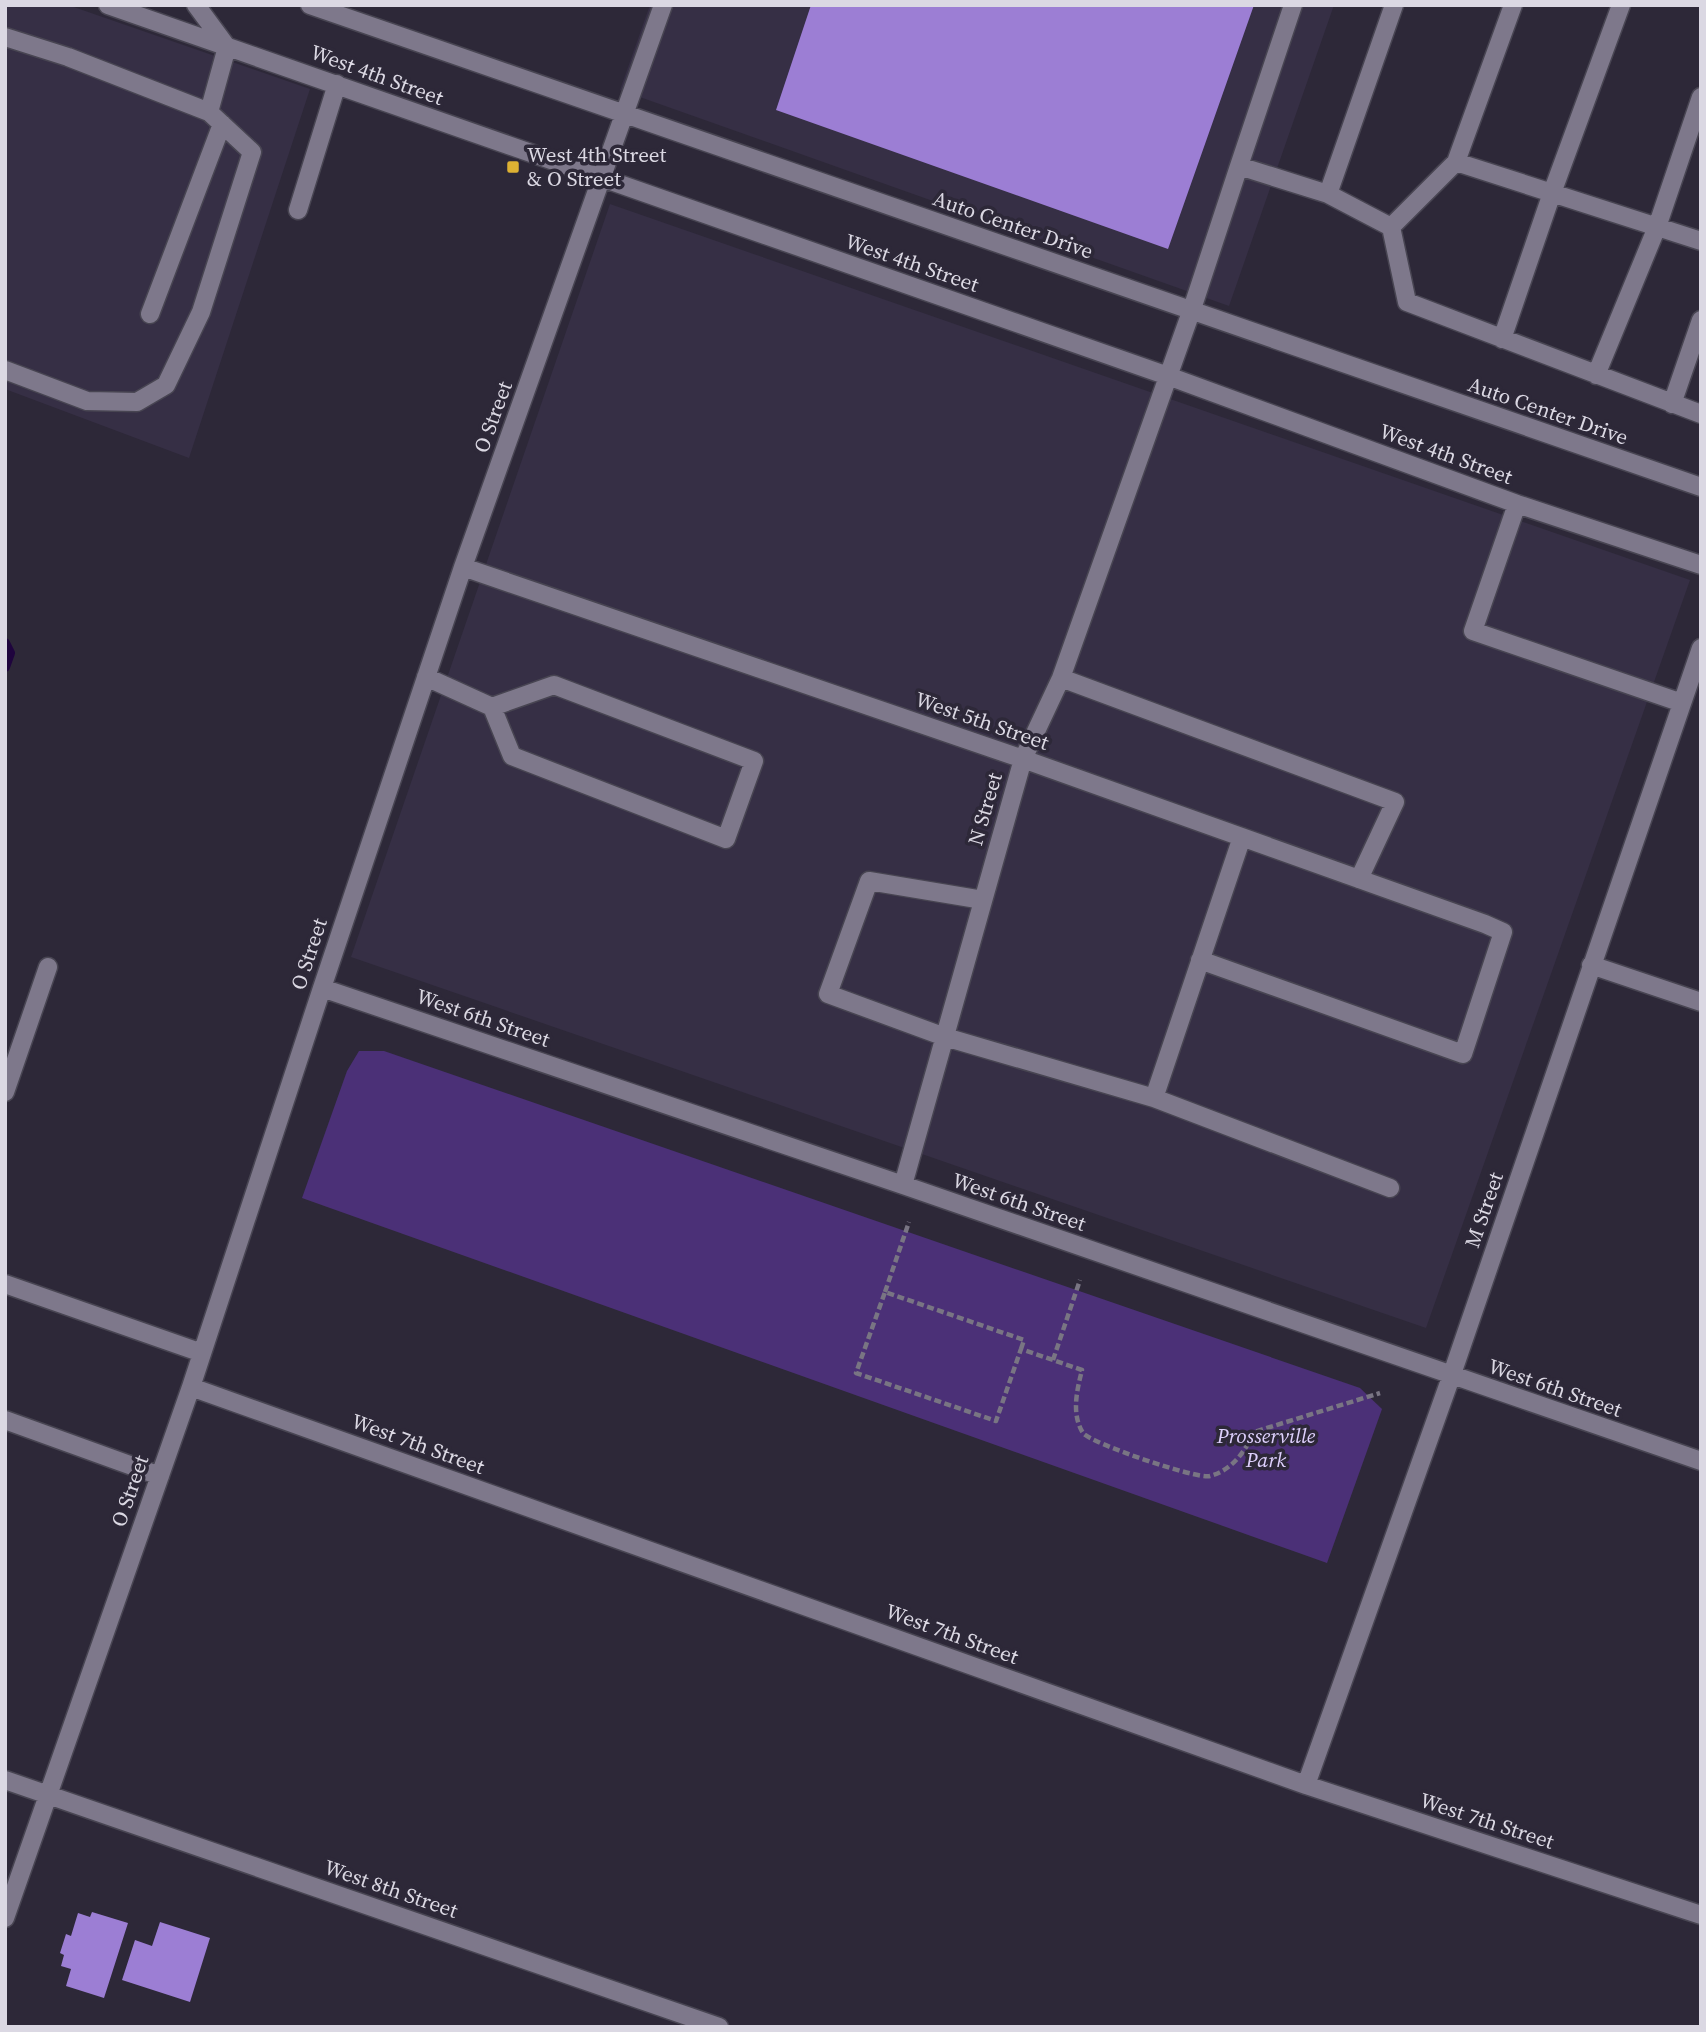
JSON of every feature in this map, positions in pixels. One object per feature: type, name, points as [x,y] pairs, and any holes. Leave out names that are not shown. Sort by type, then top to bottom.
[{"type":"street","name":"West 4th Street","points":[[108,5],[1168,376],[1517,504],[1701,565]]},
{"type":"street","points":[[150,314],[216,118],[227,47],[196,5]]},
{"type":"street","name":"Auto Center Drive","points":[[310,5],[1701,487]]},
{"type":"street","name":"O Street","points":[[5,1918],[191,1387],[463,567],[663,5]]},
{"type":"street","name":"N Street","points":[[903,1185],[1023,759],[1061,678],[1191,312],[1293,5]]},
{"type":"street","points":[[1328,194],[1394,5]]},
{"type":"street","points":[[1391,227],[1455,162],[1513,5]]},
{"type":"street","points":[[1502,339],[1621,5]]},
{"type":"street","points":[[5,37],[68,57],[216,118],[252,152],[201,312],[166,385],[137,401],[87,401],[5,370]]},
{"type":"street","points":[[298,210],[337,84]]},
{"type":"street","points":[[1596,375],[1657,227],[1701,97]]},
{"type":"street","points":[[1455,162],[1701,241]]},
{"type":"street","points":[[1239,166],[1328,194],[1391,227]]},
{"type":"street","points":[[1391,227],[1407,302],[1701,414]]},
{"type":"street","points":[[1672,404],[1701,320]]},
{"type":"street","points":[[1517,504],[1473,631],[1682,703]]},
{"type":"street","name":"West 5th Street","points":[[463,567],[1023,759],[1503,932],[1463,1054],[1200,960]]},
{"type":"street","name":"M Street","points":[[1306,1785],[1451,1377],[1701,648]]},
{"type":"street","points":[[426,677],[492,707],[512,756],[726,839],[754,761],[554,685],[492,707]]},
{"type":"street","points":[[1061,678],[1395,802],[1359,879]]},
{"type":"street","points":[[1154,1098],[1242,837]]},
{"type":"street","points":[[983,900],[869,881],[828,994],[945,1037],[1154,1098],[1391,1188]]},
{"type":"street","points":[[1591,965],[1701,1002]]},
{"type":"street","points":[[5,1092],[48,967]]},
{"type":"street","name":"West 6th Street","points":[[322,988],[903,1185],[1451,1377],[1701,1461]]},
{"type":"street","points":[[5,1284],[202,1353]]},
{"type":"street","name":"West 7th Street","points":[[191,1387],[1306,1785],[1701,1915]]},
{"type":"street","points":[[5,1420],[160,1476]]},
{"type":"street","name":"West 8th Street","points":[[5,1780],[719,2027]]},
{"type":"path","points":[[885,1292],[1024,1340],[996,1421],[856,1373],[909,1222]]},
{"type":"path","points":[[1053,1360],[1080,1280]]},
{"type":"path","points":[[1021,1349],[1082,1370],[1076,1395],[1077,1418],[1084,1435],[1098,1443],[1206,1478],[1224,1471],[1236,1460],[1246,1449],[1254,1432],[1380,1393]]},
{"type":"shaded area","points":[[5,5],[68,5],[310,89],[189,458],[5,389]]},
{"type":"shaded area","points":[[650,5],[1334,5],[1229,306],[620,90]]},
{"type":"shaded area","points":[[610,204],[1690,580],[1426,1328],[351,957]]},
{"type":"green space","name":"Prosserville Park","points":[[359,1051],[384,1051],[1360,1388],[1382,1409],[1327,1563],[302,1198],[347,1071]]},
{"type":"building","points":[[811,5],[1254,5],[1168,249],[776,110]]},
{"type":"building","points":[[92,1912],[128,1923],[104,1998],[66,1986],[71,1969],[61,1966],[64,1955],[60,1953],[66,1934],[71,1936],[78,1913],[90,1917]]},
{"type":"building","points":[[160,1922],[210,1938],[190,2002],[122,1980],[135,1940],[152,1946]]},
{"type":"waterway","points":[[5,643],[10,653],[5,667]]},
{"type":"place","name":"West 4th Street & O Street","points":[[513,167]]}]
